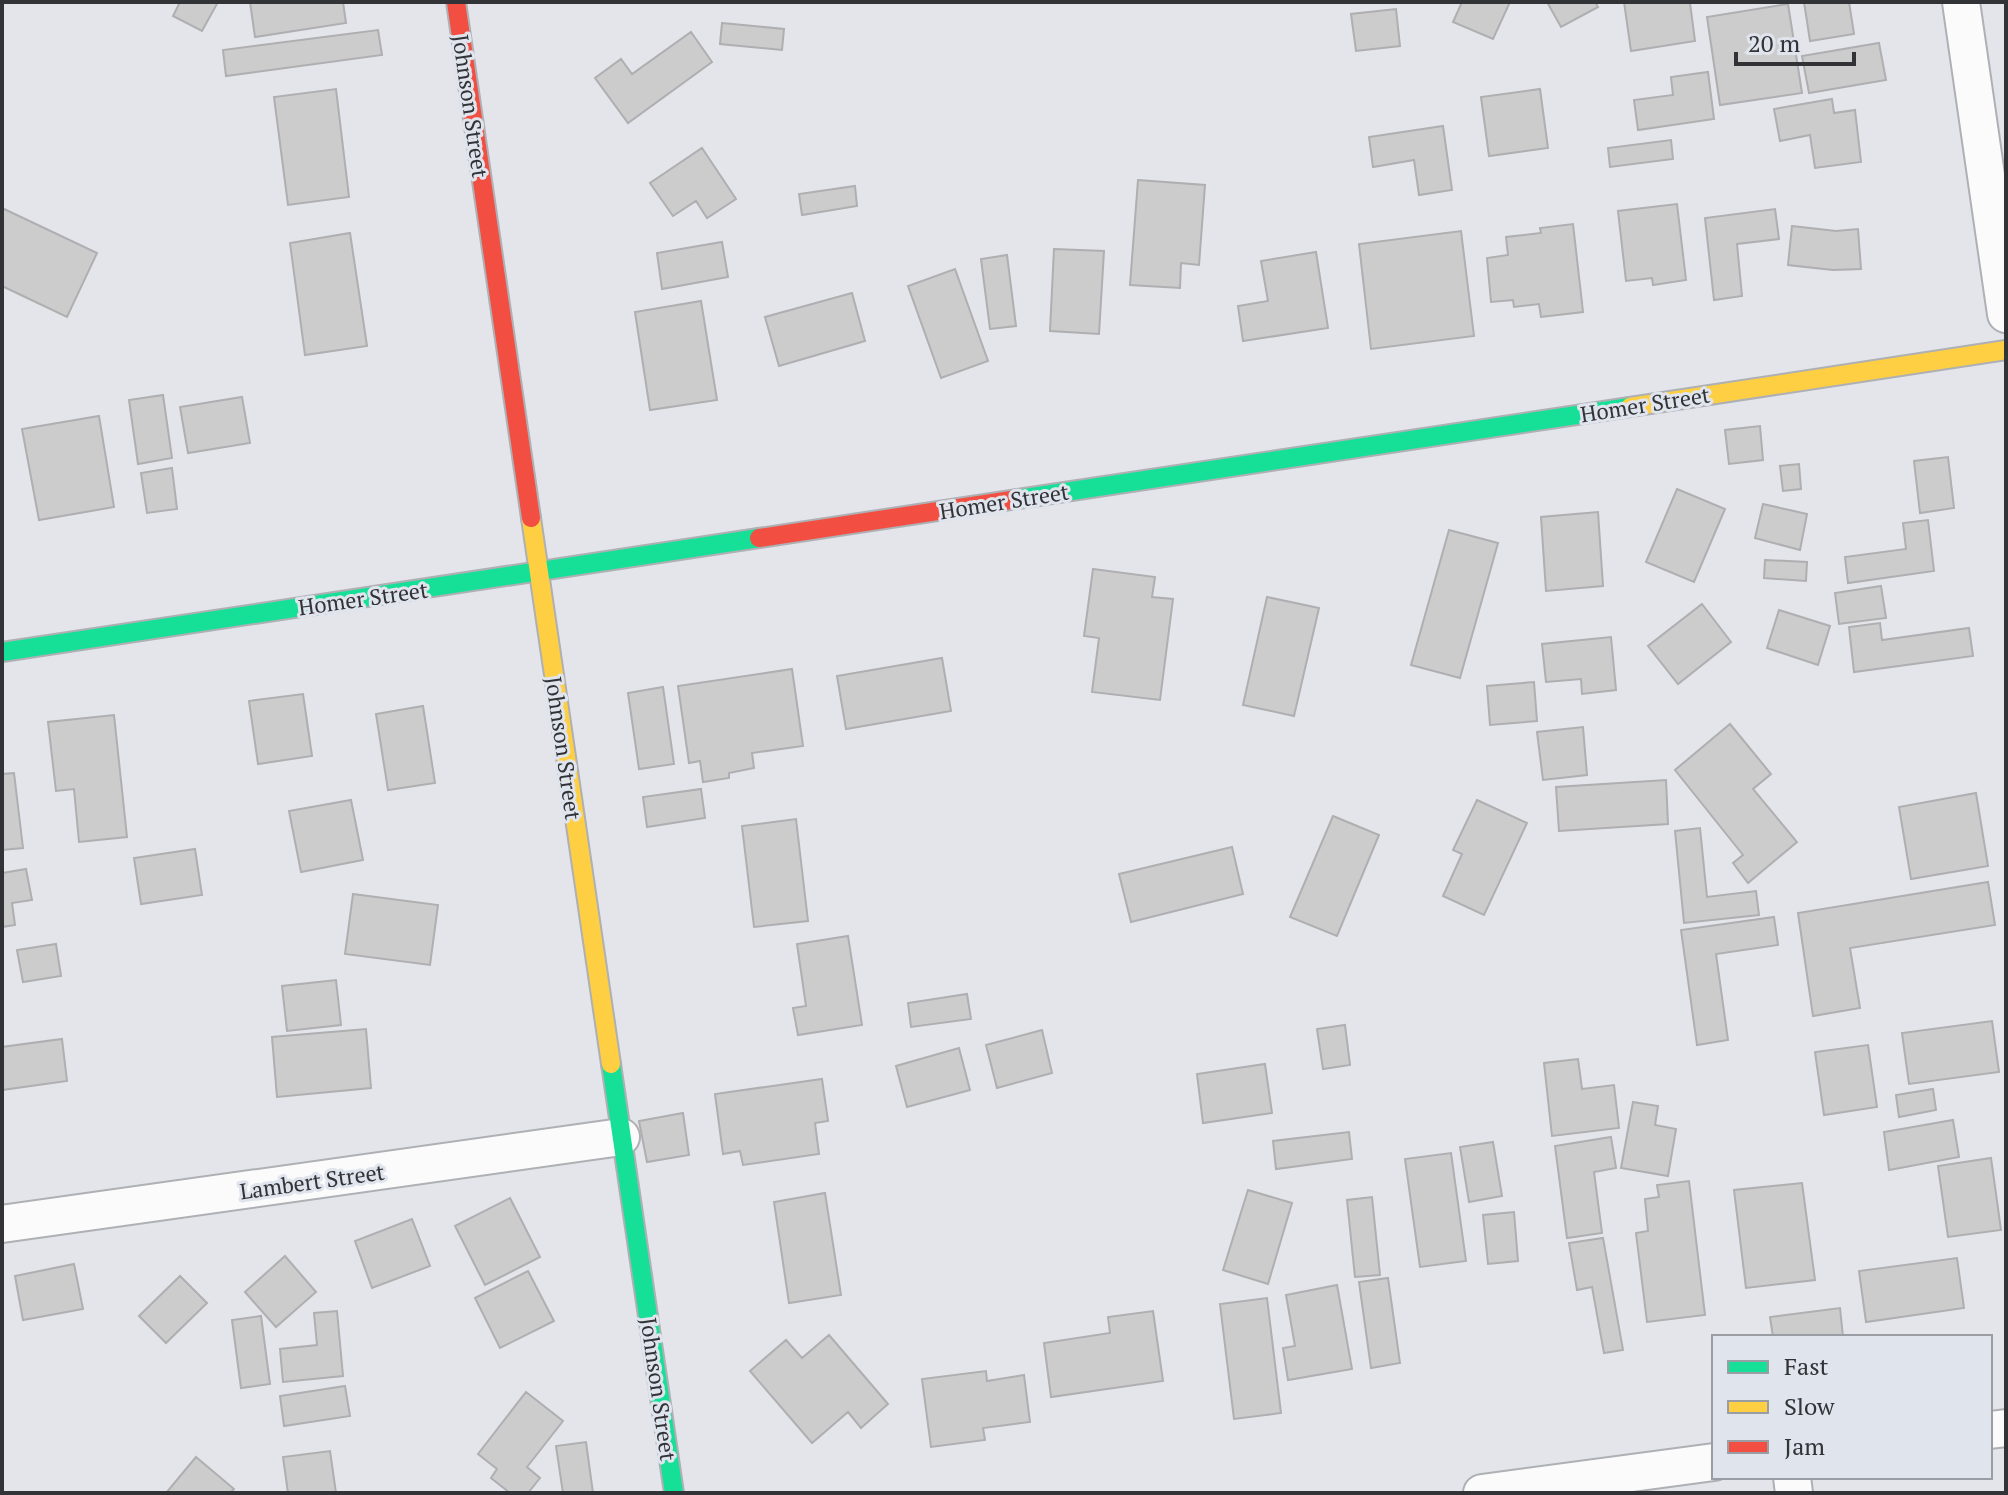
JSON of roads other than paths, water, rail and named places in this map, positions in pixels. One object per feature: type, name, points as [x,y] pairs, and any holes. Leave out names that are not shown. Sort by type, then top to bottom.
[{"type":"street","name":"Johnson Street","points":[[456,2],[674,1493]]},
{"type":"street","points":[[1961,2],[2006,314]]},
{"type":"street","name":"Homer Street","points":[[2,652],[2006,350]]},
{"type":"street","name":"Lambert Street","points":[[2,1224],[621,1137]]},
{"type":"street","points":[[1482,1493],[1712,1462]]}]
